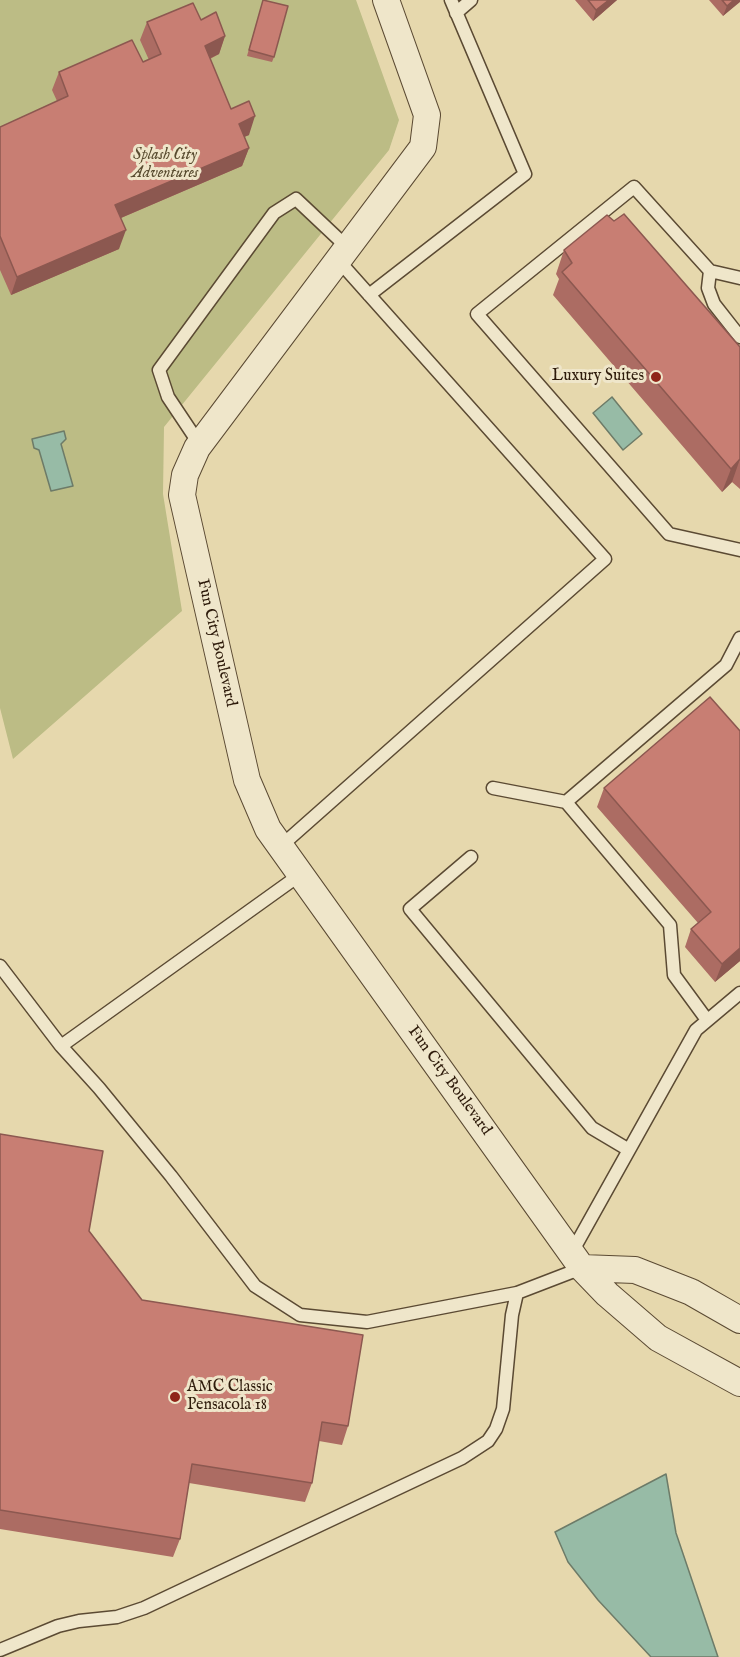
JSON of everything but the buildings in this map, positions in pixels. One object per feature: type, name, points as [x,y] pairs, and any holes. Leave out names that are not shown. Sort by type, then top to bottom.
[{"type":"street","name":"Fun City Boulevard","points":[[386,0],[427,115],[428,125],[423,147],[200,445],[185,476],[182,495],[247,780],[268,829],[577,1260],[607,1294],[658,1338],[740,1383]]},
{"type":"street","points":[[577,1260],[635,1270],[691,1292],[740,1320]]},
{"type":"lane","points":[[369,295],[525,174],[451,0]]},
{"type":"lane","points":[[456,13],[471,0]]},
{"type":"lane","points":[[740,278],[710,271],[634,186],[477,314],[669,534],[740,550]]},
{"type":"lane","points":[[200,445],[168,397],[159,370],[274,213],[296,199],[343,254],[369,295],[605,559],[281,846]]},
{"type":"lane","points":[[710,271],[708,288],[714,304],[740,337]]},
{"type":"lane","points":[[566,802],[726,665],[740,638]]},
{"type":"lane","points":[[493,788],[566,802],[670,925],[673,938],[674,975],[707,1020]]},
{"type":"lane","points":[[471,857],[410,909],[592,1128],[628,1150]]},
{"type":"lane","points":[[61,1046],[301,874]]},
{"type":"lane","points":[[0,966],[61,1046],[99,1088],[171,1176],[255,1286],[300,1315],[367,1322],[517,1293],[577,1260],[628,1150],[696,1030],[740,993]]},
{"type":"lane","points":[[0,1650],[58,1626],[117,1617],[144,1608],[462,1458],[488,1441],[496,1429],[503,1409],[512,1316],[517,1293]]},
{"type":"green space","name":"Splash City Adventures","points":[[0,0],[356,0],[399,120],[389,150],[164,427],[163,494],[182,611],[13,759],[0,708]]},
{"type":"shaded area","points":[[612,397],[642,434],[623,450],[593,413]]},
{"type":"shaded area","points":[[64,431],[66,439],[61,444],[73,486],[51,491],[39,450],[34,448],[32,439]]},
{"type":"shaded area","points":[[666,1474],[676,1533],[718,1657],[651,1657],[598,1600],[568,1562],[555,1532]]},
{"type":"place","name":"Luxury Suites","points":[[656,377]]},
{"type":"place","name":"AMC Classic Pensacola 18","points":[[175,1397]]}]
